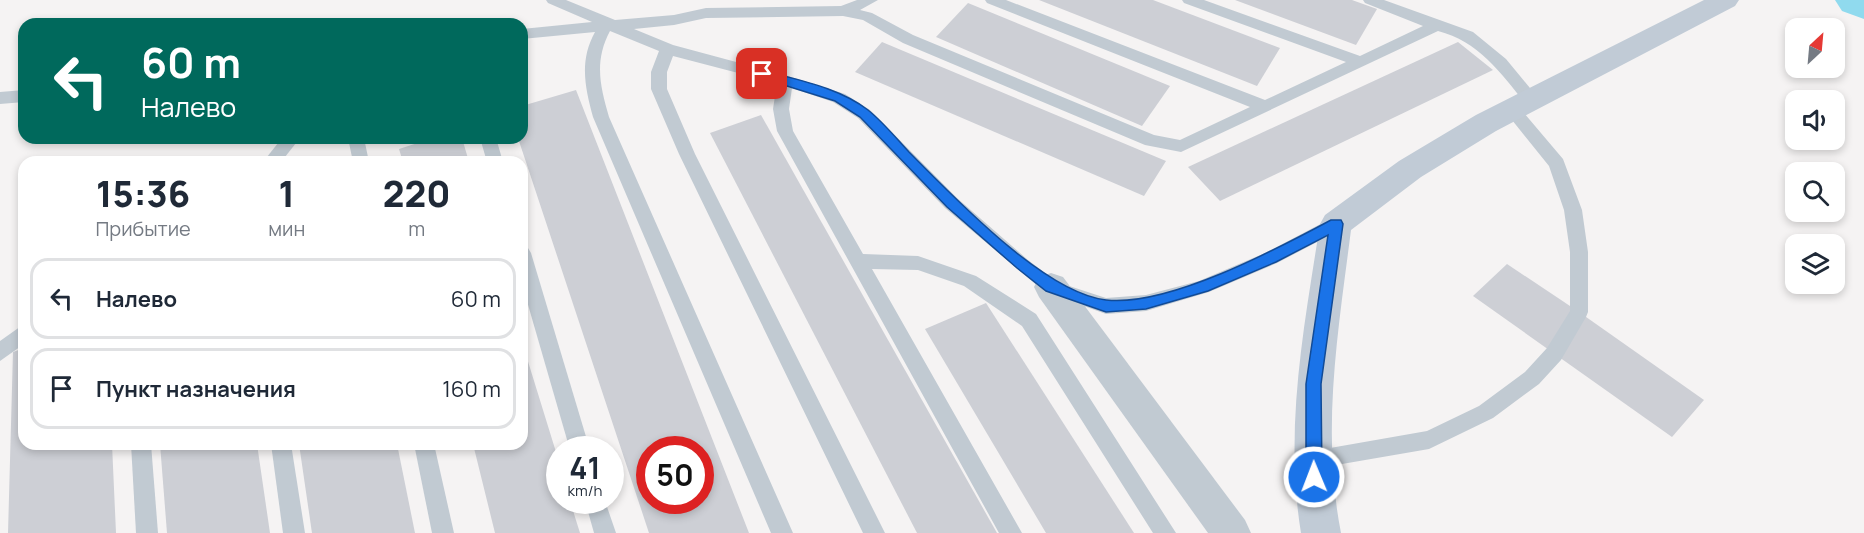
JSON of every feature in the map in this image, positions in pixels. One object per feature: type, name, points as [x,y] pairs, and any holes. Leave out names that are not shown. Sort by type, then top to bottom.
[{"type":"main road","points":[[1321,533],[1316,510],[1313,460],[1313,384],[1336,224],[1410,169],[1522,104],[1721,3]]},
{"type":"street","points":[[1051,287],[1231,533]]},
{"type":"lane","points":[[553,0],[606,25],[668,49],[785,80],[839,98],[864,114],[968,218],[1051,287],[1106,306],[1146,303],[1203,287],[1271,258],[1336,224]]},
{"type":"lane","points":[[843,11],[870,0]]},
{"type":"lane","points":[[992,0],[1264,106]]},
{"type":"lane","points":[[1190,0],[1361,62]]},
{"type":"lane","points":[[1313,460],[1429,440],[1486,412],[1532,378],[1554,354],[1579,312],[1579,252],[1573,210],[1557,163],[1481,42],[1458,29],[1437,26],[1370,0]]},
{"type":"lane","points":[[528,33],[674,20],[706,13],[843,11],[867,16],[908,39],[1151,141],[1181,146],[1437,26]]},
{"type":"lane","points":[[606,25],[593,46],[590,77],[602,117],[782,533]]},
{"type":"lane","points":[[668,49],[659,72],[659,89],[687,154],[874,533]]},
{"type":"lane","points":[[785,80],[781,109],[785,131],[1011,533]]},
{"type":"lane","points":[[0,98],[18,96]]},
{"type":"lane","points":[[276,156],[287,144]]},
{"type":"lane","points":[[860,261],[918,263],[970,281],[1029,320],[1165,533]]},
{"type":"lane","points":[[528,273],[576,436]]},
{"type":"lane","points":[[0,353],[18,337]]},
{"type":"lane","points":[[141,450],[147,533]]},
{"type":"lane","points":[[282,450],[294,533]]},
{"type":"lane","points":[[425,450],[443,533]]},
{"type":"lane","points":[[600,514],[605,533]]},
{"type":"building","points":[[1039,0],[1153,0],[1280,48],[1257,86]]},
{"type":"building","points":[[1235,0],[1352,0],[1377,9],[1356,45]]},
{"type":"building","points":[[968,3],[1170,86],[1142,126],[936,37]]},
{"type":"building","points":[[882,42],[1166,161],[1144,196],[855,72]]},
{"type":"building","points":[[1458,42],[1493,70],[1220,201],[1188,167]]},
{"type":"building","points":[[576,90],[711,436],[636,436],[636,494],[624,458],[624,436],[617,436],[528,168],[528,156],[524,156],[520,144],[528,144],[528,104]]},
{"type":"building","points":[[761,115],[997,533],[917,533],[710,133]]},
{"type":"building","points":[[414,144],[464,144],[467,156],[401,156],[399,149]]},
{"type":"building","points":[[1507,264],[1704,400],[1672,437],[1473,296]]},
{"type":"building","points":[[986,303],[1134,533],[1046,533],[925,329]]},
{"type":"building","points":[[18,350],[18,450],[112,450],[116,533],[8,533],[13,352]]},
{"type":"building","points":[[528,361],[551,436],[546,436],[546,514],[574,514],[580,533],[495,533],[474,450],[528,450]]},
{"type":"building","points":[[714,443],[749,533],[649,533],[643,514],[714,514]]},
{"type":"building","points":[[160,450],[258,450],[270,533],[167,533]]},
{"type":"building","points":[[300,450],[398,450],[415,533],[312,533]]},
{"type":"waterway","points":[[1859,0],[1864,3]]},
{"type":"route","points":[[762,74],[815,88],[839,98],[864,114],[951,203],[1022,265],[1051,287],[1106,306],[1146,303],[1203,287],[1271,258],[1336,224],[1313,384],[1314,477]]}]
